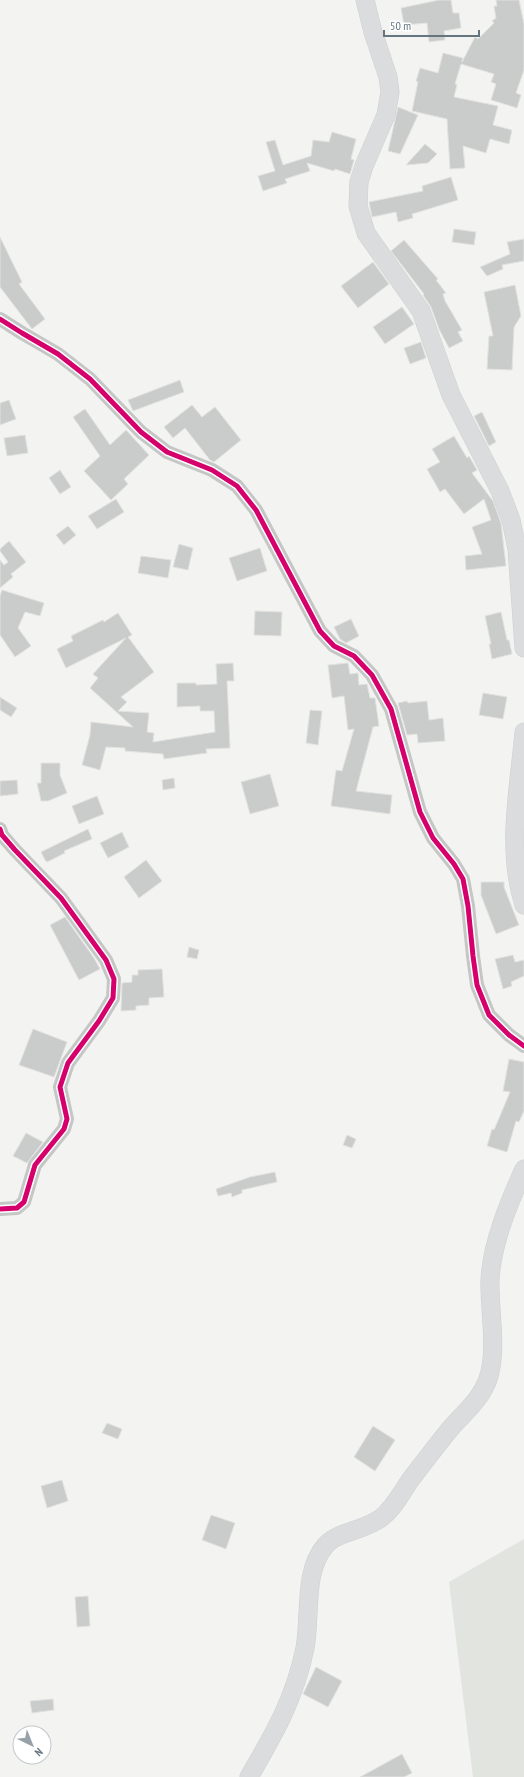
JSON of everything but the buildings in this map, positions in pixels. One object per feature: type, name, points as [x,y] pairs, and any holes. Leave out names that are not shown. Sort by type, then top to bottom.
[{"type":"main road","points":[[365,0],[373,32],[388,77],[390,92],[386,116],[364,166],[359,182],[358,206],[366,233],[420,311],[451,395],[500,491],[511,520],[517,549],[524,648]]},
{"type":"main road","points":[[524,732],[516,813],[516,872],[524,905]]},
{"type":"main road","points":[[249,1777],[276,1731],[294,1690],[305,1647],[312,1576],[316,1559],[325,1544],[339,1535],[366,1528],[381,1519],[391,1509],[411,1479],[440,1442],[479,1398],[488,1378],[492,1352],[490,1278],[497,1243],[508,1205],[524,1169]]},
{"type":"street","points":[[0,318],[58,354],[90,379],[141,432],[167,452],[212,470],[237,486],[256,510],[320,631],[334,646],[354,656],[372,675],[391,709],[420,812],[433,838],[454,864],[463,879],[468,906],[477,985],[488,1014],[509,1035],[524,1046]]},
{"type":"street","points":[[0,829],[2,835],[15,850],[61,898],[106,960],[114,978],[113,998],[99,1021],[68,1063],[60,1087],[67,1119],[64,1129],[36,1165],[24,1202],[17,1208],[0,1209]]},
{"type":"shaded area","points":[[524,1539],[524,1777],[473,1777],[449,1582]]},
{"type":"cycle path","points":[[0,319],[58,354],[90,379],[141,432],[167,452],[212,470],[237,486],[256,510],[320,631],[334,646],[354,656],[372,675],[391,709],[420,812],[433,838],[454,864],[463,879],[468,906],[477,985],[489,1015],[509,1035],[524,1046]]},
{"type":"cycle path","points":[[0,829],[2,835],[15,850],[61,898],[106,960],[114,979],[113,998],[99,1021],[68,1063],[60,1087],[67,1119],[64,1129],[35,1165],[24,1202],[17,1208],[0,1209]]}]
